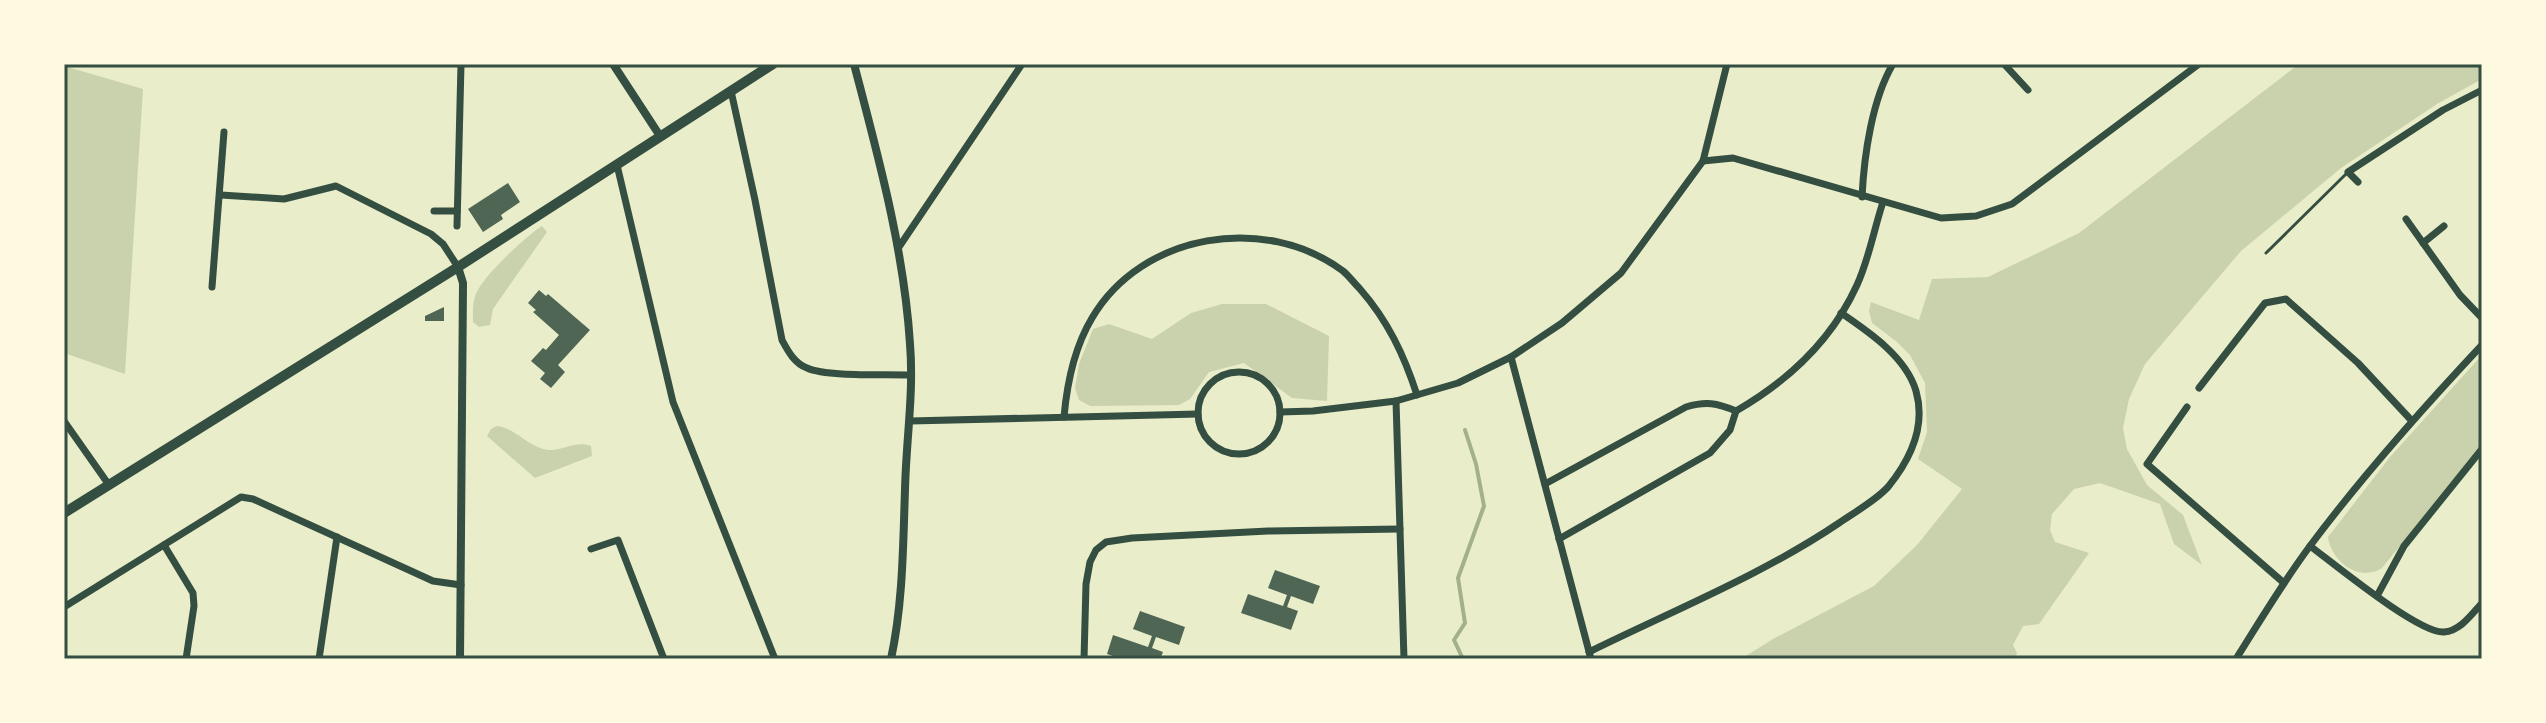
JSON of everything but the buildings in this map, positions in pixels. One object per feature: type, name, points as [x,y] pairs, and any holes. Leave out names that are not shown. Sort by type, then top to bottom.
[{"type":"main road","points":[[64,513],[458,267],[773,64]]},
{"type":"street","points":[[457,226],[461,64]]},
{"type":"street","points":[[613,64],[660,136]]},
{"type":"street","points":[[854,64],[899,247],[911,346],[901,595],[891,659]]},
{"type":"street","points":[[899,247],[1022,64]]},
{"type":"street","points":[[1280,412],[1396,401],[1458,383],[1511,357],[1562,323],[1621,273],[1703,161],[1727,64]]},
{"type":"street","points":[[1862,197],[1863,162],[1872,123],[1893,64]]},
{"type":"street","points":[[2004,64],[2028,90]]},
{"type":"street","points":[[1703,161],[1733,158],[1941,218],[1976,216],[2012,204],[2199,64]]},
{"type":"street","points":[[2358,182],[2348,172],[2443,110],[2482,90]]},
{"type":"street","points":[[731,91],[782,340],[792,358],[806,368],[824,372],[910,375]]},
{"type":"street","points":[[212,287],[224,132]]},
{"type":"street","points":[[617,165],[673,402],[775,659]]},
{"type":"street","points":[[221,195],[284,199],[336,186],[431,234],[443,244],[458,267],[463,283],[460,659]]},
{"type":"street","points":[[1559,539],[1710,453],[1730,430],[1736,411],[1776,386],[1809,357],[1858,283],[1883,202]]},
{"type":"street","points":[[434,211],[457,211]]},
{"type":"street","points":[[2406,219],[2460,295],[2482,318]]},
{"type":"street","points":[[2423,243],[2444,226]]},
{"type":"street","points":[[1064,417],[1068,383],[1078,347],[1093,317],[1122,281],[1153,259],[1182,245],[1248,237],[1285,243],[1345,272],[1387,323],[1403,355],[1417,395]]},
{"type":"street","points":[[2199,388],[2265,303],[2286,299],[2358,363],[2412,421]]},
{"type":"street","points":[[1511,357],[1590,655],[1817,538],[1886,489],[1907,460],[1920,424],[1916,390],[1893,355],[1873,335],[1841,313]]},
{"type":"street","points":[[2236,659],[2284,583],[2355,488],[2482,345]]},
{"type":"street","points":[[1231,372],[1245,372],[1259,377],[1278,398],[1280,412],[1272,438],[1249,453],[1235,454],[1222,451],[1212,444],[1200,425],[1198,414],[1200,400],[1207,387],[1231,372]]},
{"type":"street","points":[[1396,401],[1404,659]]},
{"type":"street","points":[[1545,484],[1686,407],[1717,402],[1736,411]]},
{"type":"street","points":[[2187,407],[2147,464],[2284,583]]},
{"type":"street","points":[[910,421],[1198,414]]},
{"type":"street","points":[[64,421],[109,485]]},
{"type":"street","points":[[2377,596],[2404,546],[2482,449]]},
{"type":"street","points":[[64,607],[241,497],[253,499],[433,581],[461,585]]},
{"type":"street","points":[[1084,659],[1084,617],[1090,562],[1096,550],[1106,542],[1268,531],[1400,529]]},
{"type":"street","points":[[319,659],[337,537]]},
{"type":"street","points":[[591,549],[618,540],[664,659]]},
{"type":"street","points":[[164,545],[193,593],[186,659]]},
{"type":"street","points":[[2310,546],[2377,596],[2430,630],[2444,632],[2460,627],[2482,603]]},
{"type":"lane","points":[[2266,253],[2348,172]]},
{"type":"green space","points":[[2299,64],[2482,64],[2482,79],[2437,104],[2341,168],[2241,251],[2145,364],[2129,399],[2123,428],[2127,449],[2147,485],[2183,515],[2202,565],[2174,544],[2160,504],[2100,483],[2074,489],[2052,514],[2050,530],[2055,542],[2089,553],[2039,624],[2023,626],[2013,645],[2017,653],[2015,659],[1741,659],[1874,586],[1917,545],[1962,489],[1918,459],[1927,432],[1925,383],[1910,355],[1872,323],[1869,311],[1871,302],[1919,320],[1932,279],[1988,277],[2079,233]]},
{"type":"green space","points":[[64,66],[143,89],[125,374],[64,353]]},
{"type":"green space","points":[[542,226],[547,232],[493,309],[490,325],[479,327],[473,322],[473,306],[482,283]]},
{"type":"green space","points":[[1222,304],[1266,304],[1329,336],[1327,401],[1292,398],[1244,363],[1209,372],[1190,399],[1179,405],[1090,406],[1079,400],[1075,388],[1079,364],[1093,329],[1109,324],[1152,339],[1191,313]]},
{"type":"green space","points":[[2482,355],[2482,445],[2382,568],[2364,573],[2348,567],[2334,554],[2328,537],[2390,457]]},
{"type":"green space","points":[[497,426],[544,449],[581,444],[591,446],[592,456],[535,478],[487,436]]},
{"type":"waterway","points":[[1463,659],[1454,640],[1465,623],[1458,578],[1484,506],[1476,464],[1465,430]]}]
